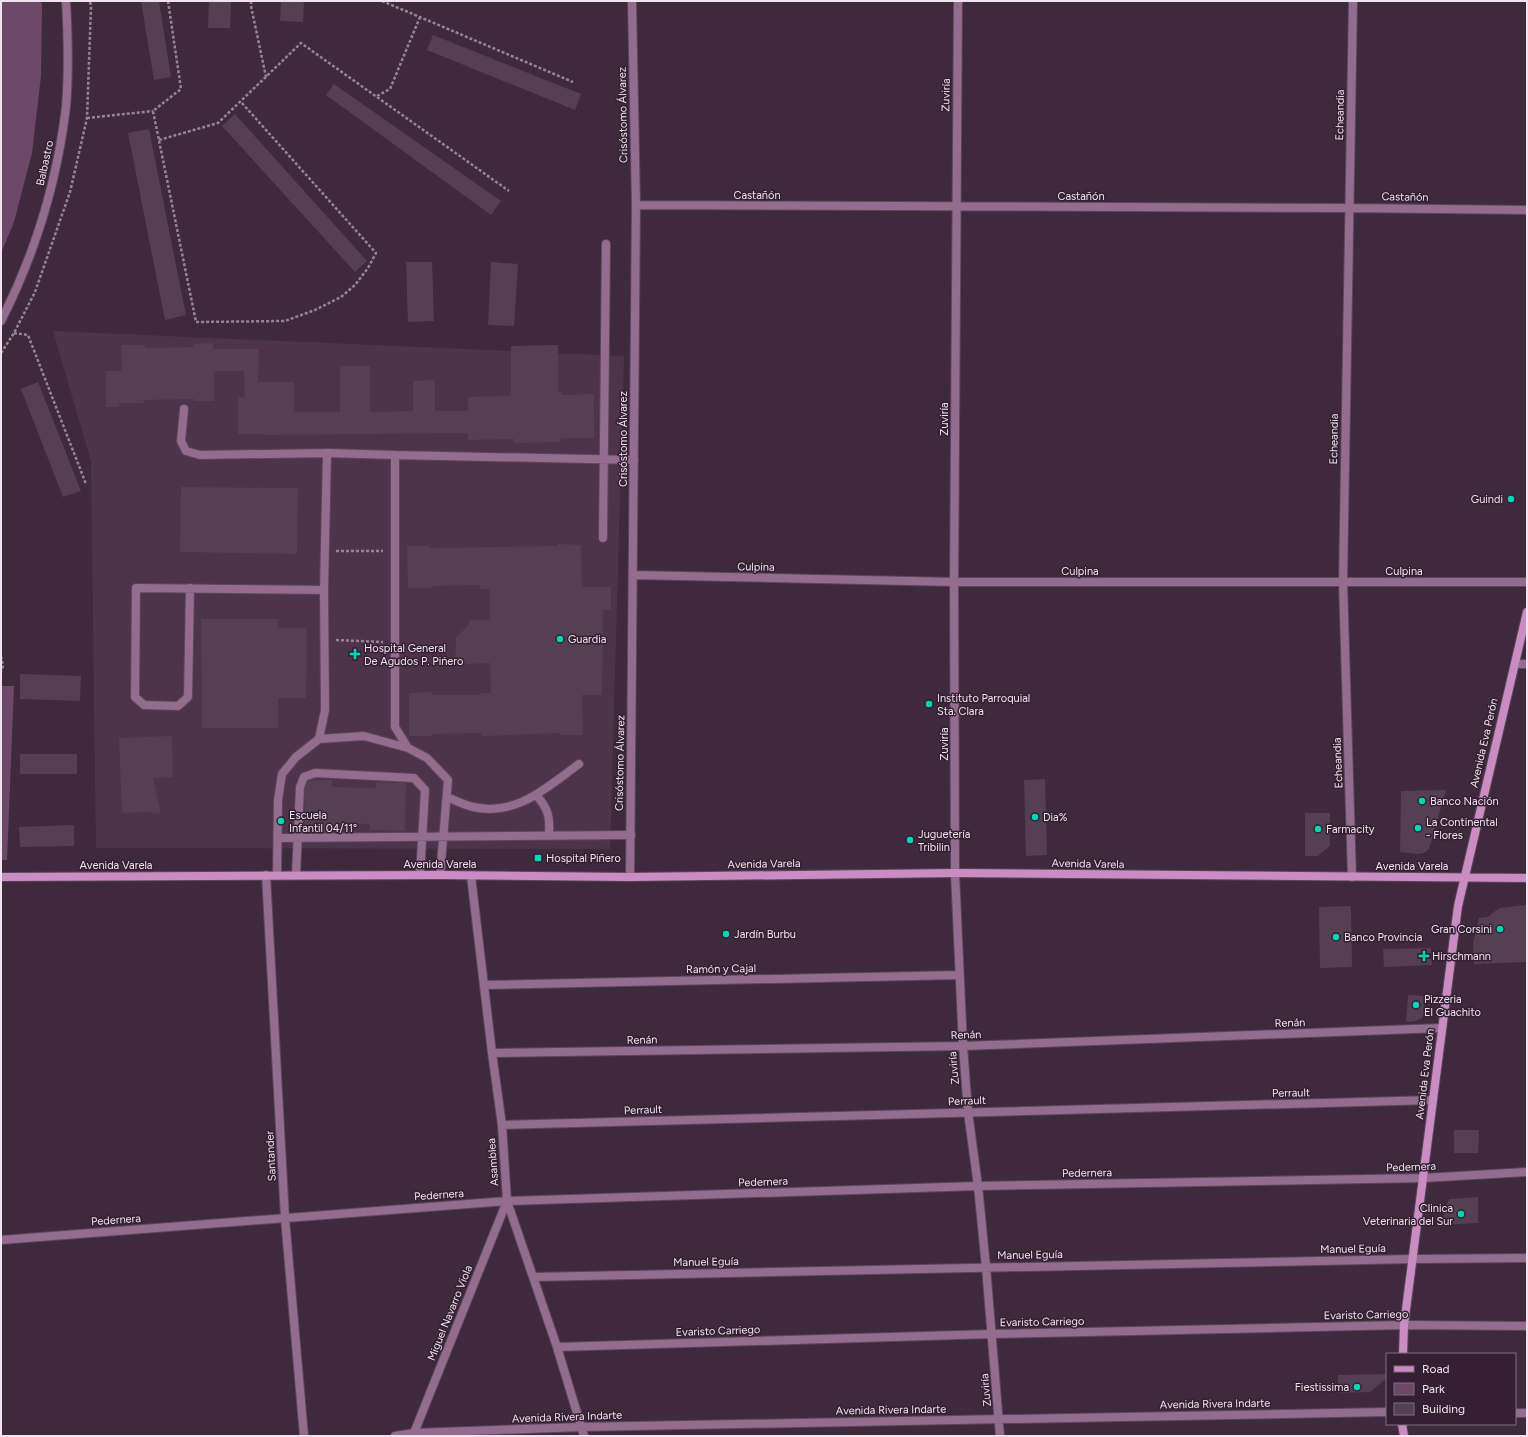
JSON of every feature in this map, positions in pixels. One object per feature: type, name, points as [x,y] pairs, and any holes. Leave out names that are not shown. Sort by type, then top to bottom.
[{"type":"main road","name":"Avenida Eva Perón","points":[[1403,1353],[1404,1325],[1414,1259],[1441,1028],[1458,906],[1527,612]]},
{"type":"main road","name":"Avenida Varela","points":[[1,876],[440,875],[630,877],[955,873],[1527,878]]},
{"type":"main road","points":[[1402,1425],[1404,1436]]},
{"type":"street","name":"Balbastro","points":[[1,322],[25,270],[44,217],[57,162],[66,106],[68,50],[66,1]]},
{"type":"street","name":"Crisóstomo Álvarez","points":[[630,877],[636,205],[632,1]]},
{"type":"street","name":"Zuviría","points":[[958,1],[954,582],[955,873],[959,975],[968,1112],[978,1186],[1000,1436]]},
{"type":"street","name":"Echeandia","points":[[1352,877],[1343,582],[1353,1]]},
{"type":"street","name":"Castañón","points":[[636,205],[1527,210]]},
{"type":"street","points":[[603,538],[606,244]]},
{"type":"street","points":[[184,409],[181,441],[186,451],[200,455],[327,454],[634,460]]},
{"type":"street","points":[[319,739],[325,710],[324,590],[327,454]]},
{"type":"street","points":[[395,456],[395,727],[408,748]]},
{"type":"street","name":"Culpina","points":[[633,576],[954,582],[1527,582]]},
{"type":"street","points":[[190,588],[188,697],[178,706],[144,705],[135,697],[136,588],[190,588],[324,590]]},
{"type":"street","points":[[1515,664],[1527,664]]},
{"type":"street","points":[[277,875],[278,800],[282,774],[296,757],[319,739],[364,736],[408,748],[427,758],[448,780],[440,875]]},
{"type":"street","points":[[447,797],[473,807],[498,809],[522,803],[536,795],[579,764]]},
{"type":"street","points":[[296,875],[300,786],[304,778],[315,773],[414,778],[425,790],[420,875]]},
{"type":"street","points":[[536,795],[545,805],[548,814],[550,825],[549,836]]},
{"type":"street","points":[[278,838],[630,835]]},
{"type":"street","name":"Santander","points":[[266,875],[285,1218],[304,1436]]},
{"type":"street","name":"Asamblea","points":[[471,876],[502,1125],[507,1201],[557,1347],[584,1436]]},
{"type":"street","name":"Ramón y Cajal","points":[[484,985],[959,975]]},
{"type":"street","name":"Renán","points":[[492,1053],[963,1046],[1441,1028]]},
{"type":"street","name":"Perrault","points":[[502,1125],[1433,1100]]},
{"type":"street","name":"Pedernera","points":[[1,1240],[507,1201],[978,1186],[1424,1178],[1527,1172]]},
{"type":"street","name":"Miguel Navarro Viola","points":[[414,1433],[507,1201]]},
{"type":"street","name":"Manuel Eguía","points":[[533,1277],[986,1267],[1527,1258]]},
{"type":"street","name":"Evaristo Carriego","points":[[557,1347],[992,1334],[1404,1325],[1527,1326]]},
{"type":"street","name":"Avenida Rivera Indarte","points":[[396,1436],[414,1433],[581,1427],[1386,1412]]},
{"type":"street","points":[[1516,1413],[1527,1413]]},
{"type":"path","points":[[1,353],[14,334],[35,292],[70,192],[87,118],[90,1]]},
{"type":"path","points":[[87,118],[153,110],[181,89],[168,1]]},
{"type":"path","points":[[251,1],[266,78]]},
{"type":"path","points":[[382,1],[573,82]]},
{"type":"path","points":[[377,96],[390,89],[420,17]]},
{"type":"path","points":[[159,140],[218,123],[301,43],[509,191]]},
{"type":"path","points":[[153,110],[196,322],[285,321],[315,310],[341,297],[355,285],[368,268],[376,253],[241,102]]},
{"type":"path","points":[[14,334],[28,335],[86,484]]},
{"type":"path","points":[[325,550],[395,551]]},
{"type":"path","points":[[325,640],[395,642]]},
{"type":"path","points":[[1,656],[3,666],[1,672]]},
{"type":"shaded area","name":"Hospital General De Agudos P. Pińero","points":[[53,331],[624,356],[610,849],[96,848],[91,461]]},
{"type":"green space","points":[[1,1],[41,1],[42,5],[41,76],[32,153],[14,222],[1,253]]},
{"type":"green space","points":[[1,686],[14,686],[7,860],[1,860]]},
{"type":"building","points":[[141,1],[159,1],[171,77],[154,80]]},
{"type":"building","points":[[209,1],[231,1],[230,28],[208,28]]},
{"type":"building","points":[[281,1],[304,1],[303,22],[280,21]]},
{"type":"building","points":[[433,35],[581,94],[575,110],[427,50]]},
{"type":"building","points":[[334,84],[501,201],[491,215],[326,95]]},
{"type":"building","points":[[235,114],[367,261],[355,272],[222,126]]},
{"type":"building","points":[[149,129],[186,315],[165,320],[128,133]]},
{"type":"building","points":[[406,262],[432,262],[434,321],[408,322]]},
{"type":"building","points":[[491,262],[518,264],[514,326],[488,325]]},
{"type":"building","points":[[213,343],[213,349],[259,349],[258,382],[294,382],[294,412],[340,412],[340,366],[370,366],[370,412],[413,411],[413,381],[435,380],[435,411],[468,411],[468,397],[511,396],[511,346],[558,345],[558,392],[561,392],[562,395],[594,394],[594,438],[561,438],[561,442],[514,443],[514,439],[468,440],[468,433],[238,434],[238,397],[245,397],[244,371],[214,371],[214,401],[194,401],[194,399],[143,400],[144,403],[119,403],[119,407],[106,407],[106,371],[122,371],[121,345],[145,345],[145,348],[195,347],[194,344]]},
{"type":"building","points":[[38,382],[81,491],[63,497],[21,389]]},
{"type":"building","points":[[181,487],[298,488],[297,554],[180,552]]},
{"type":"building","points":[[558,544],[581,545],[582,587],[611,587],[611,610],[603,610],[602,695],[582,695],[583,735],[560,735],[560,733],[482,736],[481,733],[409,736],[409,693],[432,692],[432,695],[481,695],[481,693],[491,693],[490,663],[455,664],[456,638],[469,624],[469,620],[490,620],[490,589],[480,589],[480,585],[408,588],[407,546],[430,546],[430,548],[558,546]]},
{"type":"building","points":[[201,619],[278,619],[278,628],[307,628],[306,698],[278,698],[278,728],[202,728]]},
{"type":"building","points":[[20,674],[81,676],[80,701],[20,699]]},
{"type":"building","points":[[172,736],[173,777],[153,778],[161,814],[148,812],[122,813],[119,738]]},
{"type":"building","points":[[20,754],[77,754],[77,774],[20,774]]},
{"type":"building","name":"Dia%","points":[[1045,779],[1047,855],[1026,856],[1024,780]]},
{"type":"building","points":[[332,780],[332,787],[376,788],[376,782],[406,783],[405,831],[370,830],[370,824],[339,823],[339,832],[304,832],[305,788],[308,781]]},
{"type":"building","points":[[1446,790],[1429,849],[1424,853],[1418,854],[1400,852],[1401,791]]},
{"type":"building","name":"Farmacity","points":[[1305,813],[1330,813],[1330,846],[1318,856],[1305,856]]},
{"type":"building","points":[[74,825],[74,846],[20,847],[19,827]]},
{"type":"building","points":[[1527,905],[1527,962],[1474,964],[1473,943],[1479,918],[1488,917],[1499,908]]},
{"type":"building","name":"Banco Provincia","points":[[1351,906],[1352,967],[1320,968],[1319,907]]},
{"type":"building","points":[[1431,948],[1432,965],[1384,967],[1383,949]]},
{"type":"building","name":"Pizzeria El Guachito","points":[[1408,995],[1425,996],[1424,1014],[1422,1018],[1416,1021],[1406,1022]]},
{"type":"building","points":[[1454,1130],[1479,1130],[1478,1153],[1454,1153]]},
{"type":"building","name":"Clinica Veterinaria del Sur","points":[[1478,1197],[1478,1223],[1442,1225],[1446,1205],[1450,1199]]},
{"type":"building","name":"Fiestissima","points":[[1386,1374],[1386,1379],[1370,1392],[1338,1393],[1338,1375]]},
{"type":"place","name":"Guindi","points":[[1511,499]]},
{"type":"place","name":"Guardia","points":[[560,639]]},
{"type":"place","name":"Hospital General De Agudos P. Pińero","points":[[355,654]]},
{"type":"place","name":"Instituto Parroquial Sta. Clara","points":[[929,704]]},
{"type":"place","name":"Banco Nación","points":[[1422,801]]},
{"type":"place","name":"Dia%","points":[[1035,817]]},
{"type":"place","name":"Escuela Infantil 04/11°","points":[[281,821]]},
{"type":"place","name":"La Continental - Flores","points":[[1418,828]]},
{"type":"place","name":"Farmacity","points":[[1318,829]]},
{"type":"place","name":"Juguetería Tribilin","points":[[910,840]]},
{"type":"place","name":"Hospital Piñero","points":[[538,858]]},
{"type":"place","name":"Gran Corsini","points":[[1500,929]]},
{"type":"place","name":"Jardín Burbu","points":[[726,934]]},
{"type":"place","name":"Banco Provincia","points":[[1336,937]]},
{"type":"place","name":"Hirschmann","points":[[1424,956]]},
{"type":"place","name":"Pizzeria El Guachito","points":[[1416,1005]]},
{"type":"place","name":"Clinica Veterinaria del Sur","points":[[1461,1214]]},
{"type":"place","name":"Fiestissima","points":[[1357,1387]]}]
